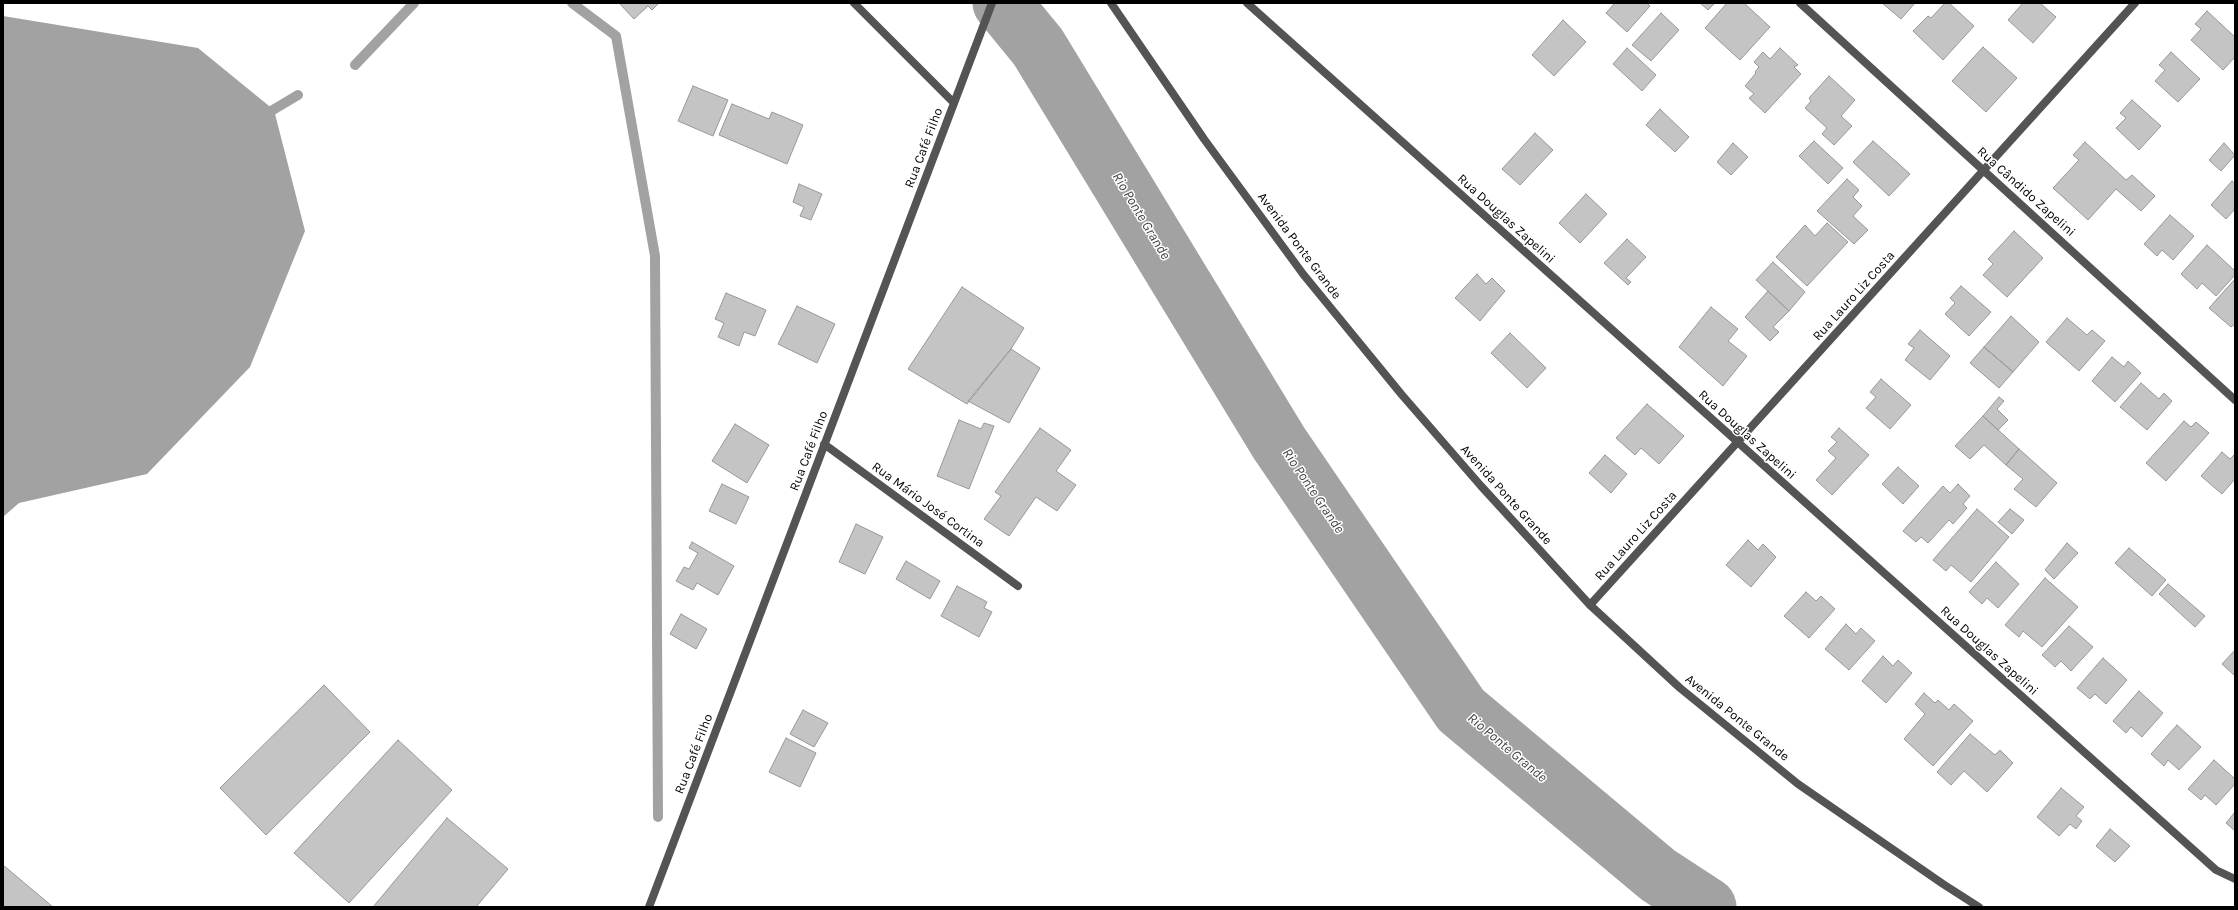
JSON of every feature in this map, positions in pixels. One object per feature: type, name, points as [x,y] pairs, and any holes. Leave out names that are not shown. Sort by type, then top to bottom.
[{"type":"street","points":[[854,3],[954,103]]},
{"type":"street","name":"Rua Café Filho","points":[[648,907],[992,3]]},
{"type":"street","name":"Avenida Ponte Grande","points":[[1111,3],[1204,139],[1304,274],[1402,395],[1481,486],[1590,605],[1680,688],[1798,784],[1937,880],[1979,907]]},
{"type":"street","name":"Rua Douglas Zapelini","points":[[1247,3],[2216,870],[2235,879]]},
{"type":"street","name":"Rua Cândido Zapelini","points":[[1800,3],[2235,400]]},
{"type":"street","name":"Rua Lauro Liz Costa","points":[[1590,605],[2135,3]]},
{"type":"street","name":"Rua Mário José Cortina","points":[[824,444],[1018,586]]},
{"type":"shaded area","points":[[3,16],[198,48],[274,110],[305,231],[250,367],[147,474],[19,503],[3,517]]},
{"type":"building","points":[[619,3],[659,3],[652,10],[648,6],[634,19]]},
{"type":"building","points":[[1615,3],[1647,3],[1650,6],[1627,32],[1606,13]]},
{"type":"building","points":[[1700,3],[1715,3],[1708,10]]},
{"type":"building","points":[[1727,3],[1744,3],[1770,27],[1740,60],[1705,28]]},
{"type":"building","points":[[1882,3],[1915,3],[1901,19]]},
{"type":"building","points":[[1945,3],[1949,3],[1974,26],[1943,60],[1913,31],[1928,16],[1931,18]]},
{"type":"building","points":[[2023,3],[2040,3],[2056,17],[2033,43],[2008,20]]},
{"type":"building","points":[[2207,11],[2235,37],[2235,57],[2223,70],[2191,40],[2201,29],[2195,24]]},
{"type":"building","points":[[1661,13],[1679,30],[1651,61],[1632,45]]},
{"type":"building","points":[[1563,20],[1586,42],[1554,76],[1532,55]]},
{"type":"building","points":[[1983,47],[2017,78],[1986,112],[1952,81]]},
{"type":"building","points":[[1627,48],[1656,75],[1642,91],[1613,64]]},
{"type":"building","points":[[1780,48],[1798,65],[1794,67],[1801,74],[1765,113],[1749,98],[1754,94],[1745,86],[1756,73],[1755,72],[1759,67],[1754,62],[1763,52],[1770,59]]},
{"type":"building","points":[[2171,52],[2200,79],[2178,102],[2155,81],[2165,70],[2159,65]]},
{"type":"building","points":[[1829,76],[1855,100],[1841,116],[1852,126],[1834,145],[1822,134],[1827,128],[1805,108],[1811,101],[1809,98]]},
{"type":"building","points":[[693,86],[728,100],[713,136],[678,121]]},
{"type":"building","points":[[2132,100],[2161,126],[2139,150],[2116,128],[2126,118],[2120,113]]},
{"type":"building","points":[[732,104],[769,119],[772,112],[803,125],[787,164],[719,135]]},
{"type":"building","points":[[1660,109],[1689,137],[1675,152],[1646,125]]},
{"type":"building","points":[[1535,133],[1553,150],[1520,185],[1502,169]]},
{"type":"building","points":[[1814,141],[1843,168],[1828,184],[1799,156]]},
{"type":"building","points":[[1873,141],[1910,174],[1889,196],[1853,162]]},
{"type":"building","points":[[2085,142],[2126,180],[2132,175],[2155,196],[2141,211],[2116,189],[2088,220],[2053,188],[2079,160],[2073,155]]},
{"type":"building","points":[[1733,143],[1748,157],[1731,175],[1717,162]]},
{"type":"building","points":[[2224,143],[2235,155],[2221,171],[2209,160]]},
{"type":"building","points":[[1847,179],[1859,190],[1853,197],[1862,206],[1853,216],[1868,230],[1854,244],[1817,211]]},
{"type":"building","points":[[2232,181],[2235,184],[2235,209],[2226,219],[2211,205]]},
{"type":"building","points":[[799,184],[822,194],[811,220],[800,216],[804,207],[793,202]]},
{"type":"building","points":[[1586,194],[1607,214],[1580,243],[1559,223]]},
{"type":"building","points":[[2170,215],[2194,236],[2173,260],[2162,250],[2157,256],[2144,244]]},
{"type":"building","points":[[1827,223],[1848,242],[1807,286],[1776,257],[1805,225],[1815,236]]},
{"type":"building","points":[[2014,231],[2043,258],[2007,297],[1983,275],[1993,264],[1988,259]]},
{"type":"building","points":[[1627,239],[1646,257],[1626,278],[1631,282],[1628,285],[1604,263]]},
{"type":"building","points":[[2207,245],[2235,271],[2235,275],[2216,296],[2202,283],[2197,289],[2181,274]]},
{"type":"building","points":[[1773,262],[1805,292],[1789,311],[1756,280]]},
{"type":"building","points":[[1477,274],[1486,284],[1492,278],[1505,291],[1480,321],[1455,298]]},
{"type":"building","points":[[2235,279],[2235,324],[2231,327],[2209,308]]},
{"type":"building","points":[[1961,286],[1991,312],[1969,336],[1945,314],[1955,303],[1950,298]]},
{"type":"building","points":[[962,287],[1024,328],[1011,349],[967,404],[908,369]]},
{"type":"building","points":[[1768,291],[1789,311],[1773,327],[1779,332],[1770,341],[1745,317]]},
{"type":"building","points":[[726,293],[766,310],[755,336],[744,332],[739,346],[718,337],[724,323],[715,319]]},
{"type":"building","points":[[797,306],[835,324],[817,363],[778,344]]},
{"type":"building","points":[[1711,307],[1738,329],[1728,341],[1747,356],[1723,386],[1679,347]]},
{"type":"building","points":[[2011,316],[2039,342],[2013,372],[1984,347]]},
{"type":"building","points":[[2067,318],[2087,335],[2092,330],[2105,341],[2079,371],[2046,342]]},
{"type":"building","points":[[1920,330],[1950,356],[1930,380],[1905,360],[1914,348],[1908,344]]},
{"type":"building","points":[[1510,333],[1546,368],[1527,388],[1491,353]]},
{"type":"building","points":[[1984,347],[2013,372],[1999,388],[1970,363]]},
{"type":"building","points":[[1011,349],[1040,368],[1009,423],[968,401]]},
{"type":"building","points":[[2112,357],[2124,367],[2128,361],[2141,373],[2115,402],[2092,381]]},
{"type":"building","points":[[1881,379],[1911,405],[1890,429],[1866,408],[1876,397],[1870,392]]},
{"type":"building","points":[[2141,383],[2159,399],[2164,393],[2172,401],[2147,430],[2120,407]]},
{"type":"building","points":[[1999,397],[2004,401],[1997,409],[2008,420],[1998,430],[1983,416]]},
{"type":"building","points":[[1647,404],[1684,436],[1659,464],[1641,448],[1635,455],[1616,438]]},
{"type":"building","points":[[1983,416],[2019,449],[2006,465],[1984,445],[1970,459],[1955,446]]},
{"type":"building","points":[[959,420],[981,429],[984,423],[994,426],[969,489],[937,476]]},
{"type":"building","points":[[2184,421],[2191,427],[2196,422],[2209,433],[2166,481],[2146,463]]},
{"type":"building","points":[[735,424],[769,445],[747,483],[712,461]]},
{"type":"building","points":[[1040,428],[1071,450],[1056,471],[1076,485],[1057,511],[1036,497],[1009,536],[984,519],[1001,496],[995,492]]},
{"type":"building","points":[[1839,428],[1869,455],[1832,495],[1816,480],[1836,458],[1828,451],[1837,442],[1831,437]]},
{"type":"building","points":[[2019,449],[2057,483],[2036,507],[2014,489],[2023,479],[2006,465]]},
{"type":"building","points":[[2222,452],[2230,459],[2235,454],[2235,479],[2222,494],[2201,476]]},
{"type":"building","points":[[1605,455],[1627,474],[1611,493],[1589,473]]},
{"type":"building","points":[[1898,467],[1919,486],[1903,504],[1882,484]]},
{"type":"building","points":[[722,484],[749,497],[736,524],[709,511]]},
{"type":"building","points":[[1958,484],[1970,496],[1963,504],[1967,508],[1953,524],[1949,520],[1928,543],[1921,537],[1916,542],[1903,531],[1943,486],[1950,493]]},
{"type":"building","points":[[1977,509],[2009,537],[1971,582],[1951,565],[1946,571],[1933,560]]},
{"type":"building","points":[[2010,509],[2024,520],[2012,534],[1998,522]]},
{"type":"building","points":[[856,524],[883,537],[865,574],[839,562]]},
{"type":"building","points":[[1748,540],[1758,550],[1763,544],[1776,557],[1751,587],[1726,565]]},
{"type":"building","points":[[692,542],[734,566],[718,595],[697,583],[693,590],[676,581],[684,567],[689,569],[698,553],[689,548]]},
{"type":"building","points":[[2067,543],[2078,553],[2054,579],[2045,570]]},
{"type":"building","points":[[2129,548],[2166,580],[2152,596],[2115,563]]},
{"type":"building","points":[[906,561],[940,581],[930,599],[896,579]]},
{"type":"building","points":[[1996,562],[2019,584],[1998,608],[1987,598],[1982,604],[1969,592]]},
{"type":"building","points":[[2045,578],[2078,607],[2042,647],[2023,631],[2019,637],[2005,625]]},
{"type":"building","points":[[2168,584],[2205,616],[2195,627],[2159,594]]},
{"type":"building","points":[[957,586],[987,602],[984,608],[992,612],[979,637],[941,616]]},
{"type":"building","points":[[1806,592],[1816,601],[1821,596],[1835,609],[1809,638],[1784,616]]},
{"type":"building","points":[[681,614],[707,629],[696,649],[670,634]]},
{"type":"building","points":[[1846,624],[1856,634],[1861,628],[1875,641],[1849,670],[1825,649]]},
{"type":"building","points":[[2069,626],[2093,647],[2071,671],[2061,661],[2055,667],[2042,655]]},
{"type":"building","points":[[2235,650],[2235,676],[2222,664]]},
{"type":"building","points":[[1883,656],[1893,666],[1898,660],[1912,673],[1886,703],[1862,681]]},
{"type":"building","points":[[2103,658],[2127,680],[2106,704],[2095,694],[2090,699],[2077,688]]},
{"type":"building","points":[[324,685],[370,732],[266,835],[220,788]]},
{"type":"building","points":[[2139,691],[2163,713],[2142,737],[2131,727],[2126,733],[2113,721]]},
{"type":"building","points":[[1924,693],[1935,703],[1938,700],[1949,710],[1954,704],[1973,721],[1933,766],[1904,739],[1925,714],[1915,704]]},
{"type":"building","points":[[803,710],[828,723],[814,747],[790,734]]},
{"type":"building","points":[[2177,725],[2201,747],[2179,770],[2168,760],[2164,766],[2151,754]]},
{"type":"building","points":[[1970,734],[1995,755],[2000,750],[2013,763],[1987,792],[1964,771],[1951,785],[1937,772]]},
{"type":"building","points":[[786,738],[816,753],[800,787],[769,772]]},
{"type":"building","points":[[398,740],[452,790],[349,903],[294,853]]},
{"type":"building","points":[[2214,760],[2235,779],[2235,784],[2216,805],[2205,795],[2201,800],[2188,789]]},
{"type":"building","points":[[2061,788],[2084,807],[2076,816],[2082,821],[2076,829],[2070,824],[2059,836],[2037,817]]},
{"type":"building","points":[[2235,812],[2235,831],[2226,823]]},
{"type":"building","points":[[447,818],[508,869],[476,907],[373,907]]},
{"type":"building","points":[[2110,829],[2130,846],[2115,862],[2096,846]]},
{"type":"building","points":[[3,865],[53,907],[3,907]]},
{"type":"waterway","points":[[355,65],[414,3]]},
{"type":"waterway","points":[[572,3],[616,36],[655,256],[658,817]]},
{"type":"waterway","name":"Rio Ponte Grande","points":[[1002,3],[1038,47],[1279,443],[1461,710],[1658,875],[1707,907]]},
{"type":"waterway","points":[[261,117],[298,95]]}]
